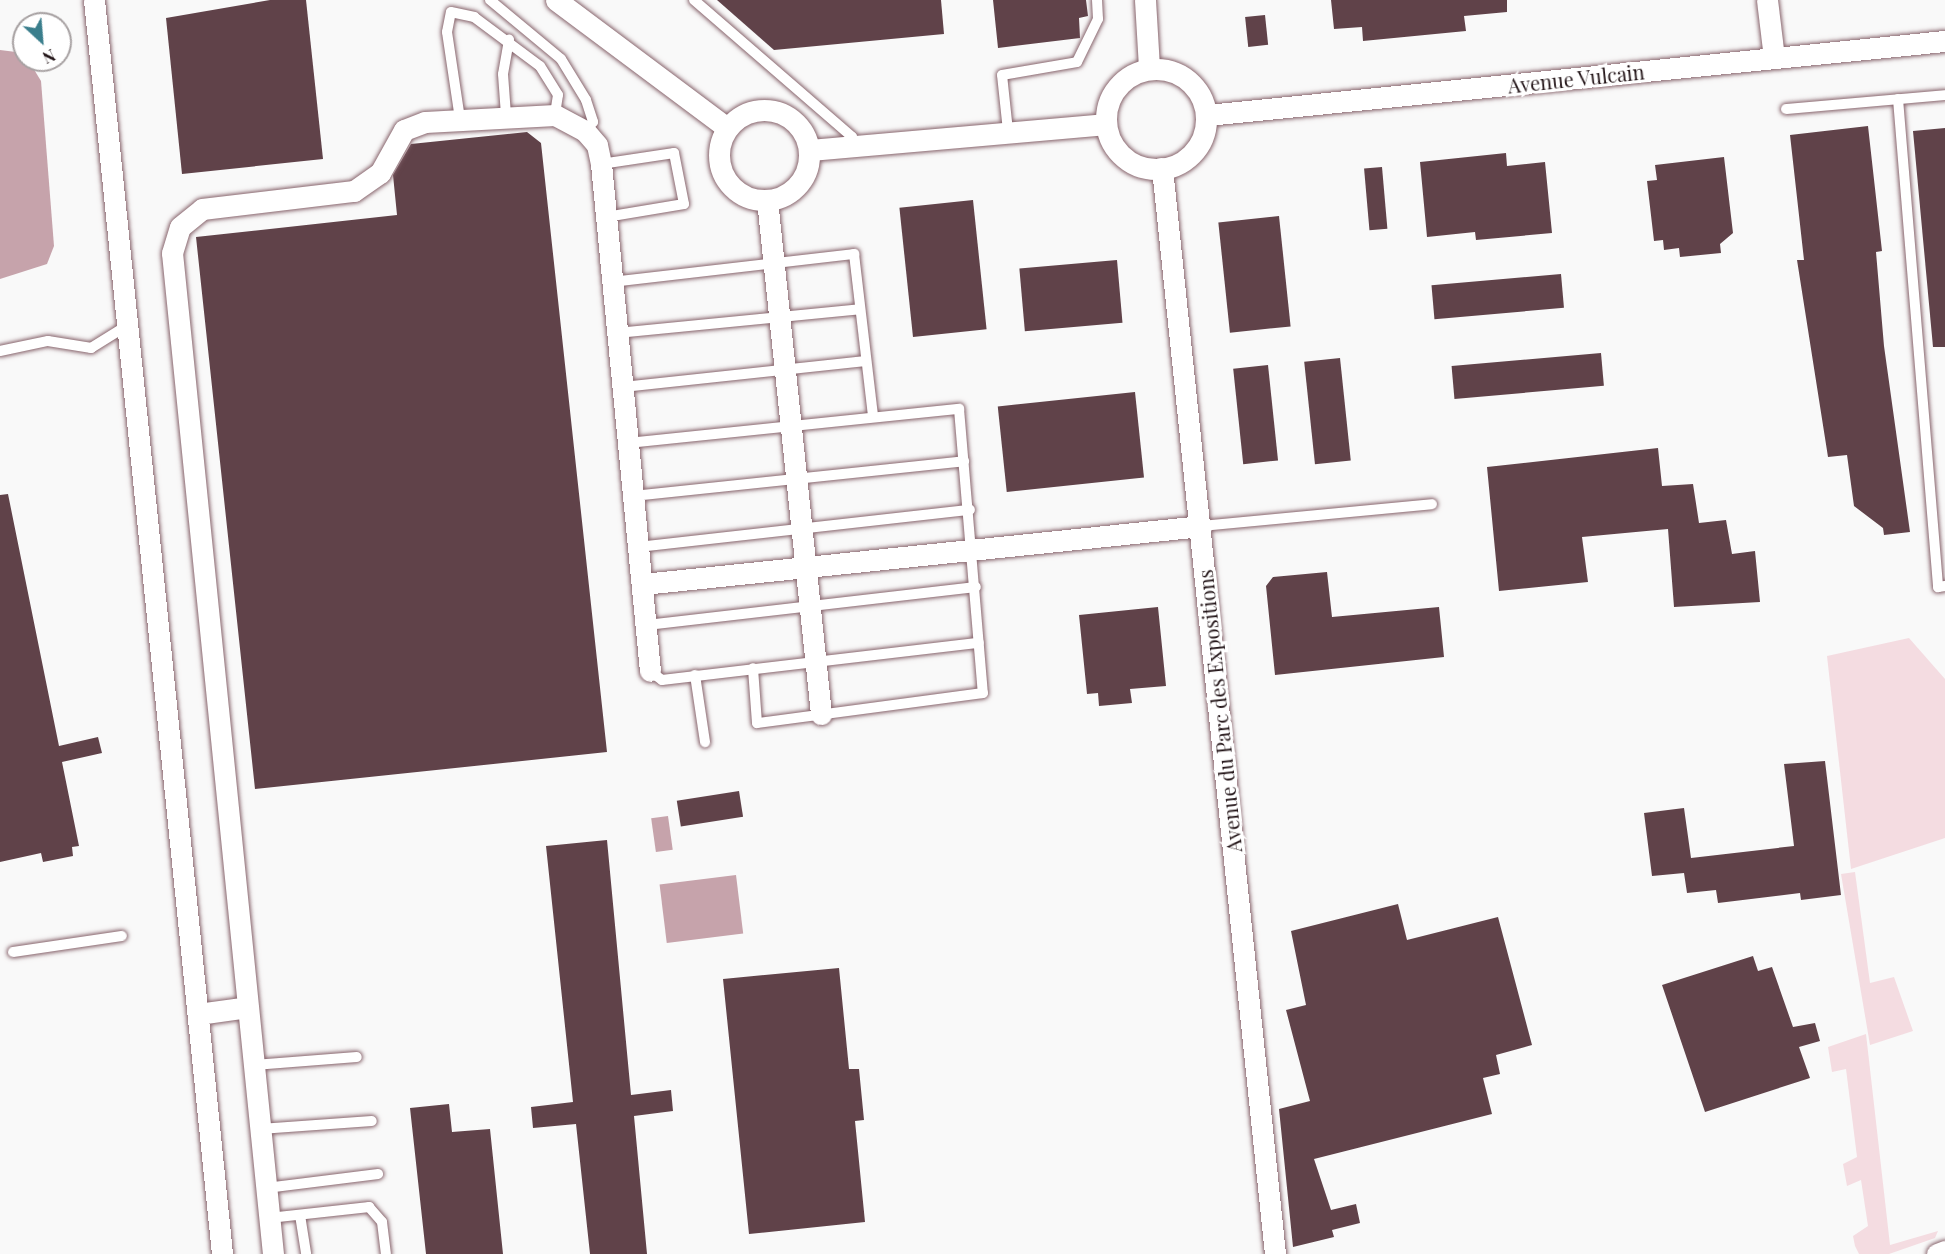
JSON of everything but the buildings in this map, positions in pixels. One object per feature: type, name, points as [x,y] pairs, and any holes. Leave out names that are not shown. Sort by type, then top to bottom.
[{"type":"street","points":[[94,0],[222,1254]]},
{"type":"street","points":[[556,0],[727,128]]},
{"type":"street","points":[[1144,0],[1149,68]]},
{"type":"street","points":[[1767,0],[1774,58]]},
{"type":"street","name":"Avenue Vulcain","points":[[1207,115],[1945,41]]},
{"type":"street","points":[[1149,68],[1177,73],[1191,82],[1207,115],[1200,143],[1190,156],[1162,168],[1128,161],[1105,124],[1116,88],[1149,68]]},
{"type":"street","points":[[776,111],[799,126],[809,150],[808,165],[794,189],[767,200],[746,196],[728,183],[718,156],[727,128],[749,112],[776,111]]},
{"type":"street","points":[[273,1254],[172,253],[180,227],[202,209],[354,191],[380,173],[404,130],[460,119],[506,115],[555,115],[585,131],[602,164],[650,671]]},
{"type":"street","points":[[809,150],[1105,124]]},
{"type":"street","name":"Avenue du Parc des Expositions","points":[[1162,168],[1275,1254]]},
{"type":"street","points":[[767,200],[821,714]]},
{"type":"street","points":[[643,584],[1201,526]]},
{"type":"street","points":[[198,1014],[248,1007]]},
{"type":"street","points":[[1937,1254],[1945,1251]]},
{"type":"lane","points":[[490,0],[561,59],[586,100],[593,122],[585,131]]},
{"type":"lane","points":[[694,0],[852,137],[853,147]]},
{"type":"lane","points":[[1008,131],[1002,75],[1077,62],[1098,20],[1097,0]]},
{"type":"lane","points":[[460,119],[447,32],[451,12],[474,17],[509,40],[540,66],[558,95],[555,115]]},
{"type":"lane","points":[[506,115],[503,74],[509,40]]},
{"type":"lane","points":[[1786,109],[1945,95]]},
{"type":"lane","points":[[1898,99],[1938,587],[1945,586]]},
{"type":"lane","points":[[602,164],[674,153],[684,204],[606,217]]},
{"type":"lane","points":[[612,282],[854,254],[873,416]]},
{"type":"lane","points":[[617,333],[860,309]]},
{"type":"lane","points":[[0,351],[48,341],[91,348],[128,325]]},
{"type":"lane","points":[[623,387],[866,361]]},
{"type":"lane","points":[[628,442],[959,409],[970,510],[984,693],[757,723],[753,668]]},
{"type":"lane","points":[[633,496],[964,461]]},
{"type":"lane","points":[[1201,526],[1432,504]]},
{"type":"lane","points":[[638,547],[970,510]]},
{"type":"lane","points":[[647,625],[976,587]]},
{"type":"lane","points":[[650,671],[662,680],[980,643]]},
{"type":"lane","points":[[695,675],[705,742]]},
{"type":"lane","points":[[13,952],[122,936]]},
{"type":"lane","points":[[254,1065],[357,1057]]},
{"type":"lane","points":[[260,1129],[372,1121]]},
{"type":"lane","points":[[266,1188],[378,1174]]},
{"type":"lane","points":[[269,1218],[369,1207],[382,1222],[386,1254]]},
{"type":"lane","points":[[300,1215],[306,1254]]},
{"type":"shaded area","points":[[0,50],[12,52],[12,72],[36,72],[41,81],[54,246],[47,264],[0,279]]},
{"type":"shaded area","points":[[1909,638],[1945,679],[1945,838],[1851,869],[1827,656]]},
{"type":"shaded area","points":[[668,816],[673,850],[656,852],[651,818]]},
{"type":"shaded area","points":[[1855,872],[1870,983],[1894,977],[1913,1031],[1870,1045],[1841,874]]},
{"type":"shaded area","points":[[736,875],[743,934],[667,943],[660,884]]},
{"type":"shaded area","points":[[1866,1034],[1890,1245],[1938,1231],[1935,1238],[1889,1254],[1859,1254],[1855,1246],[1853,1236],[1868,1226],[1861,1180],[1847,1186],[1843,1164],[1857,1157],[1846,1069],[1832,1072],[1828,1047]]}]
